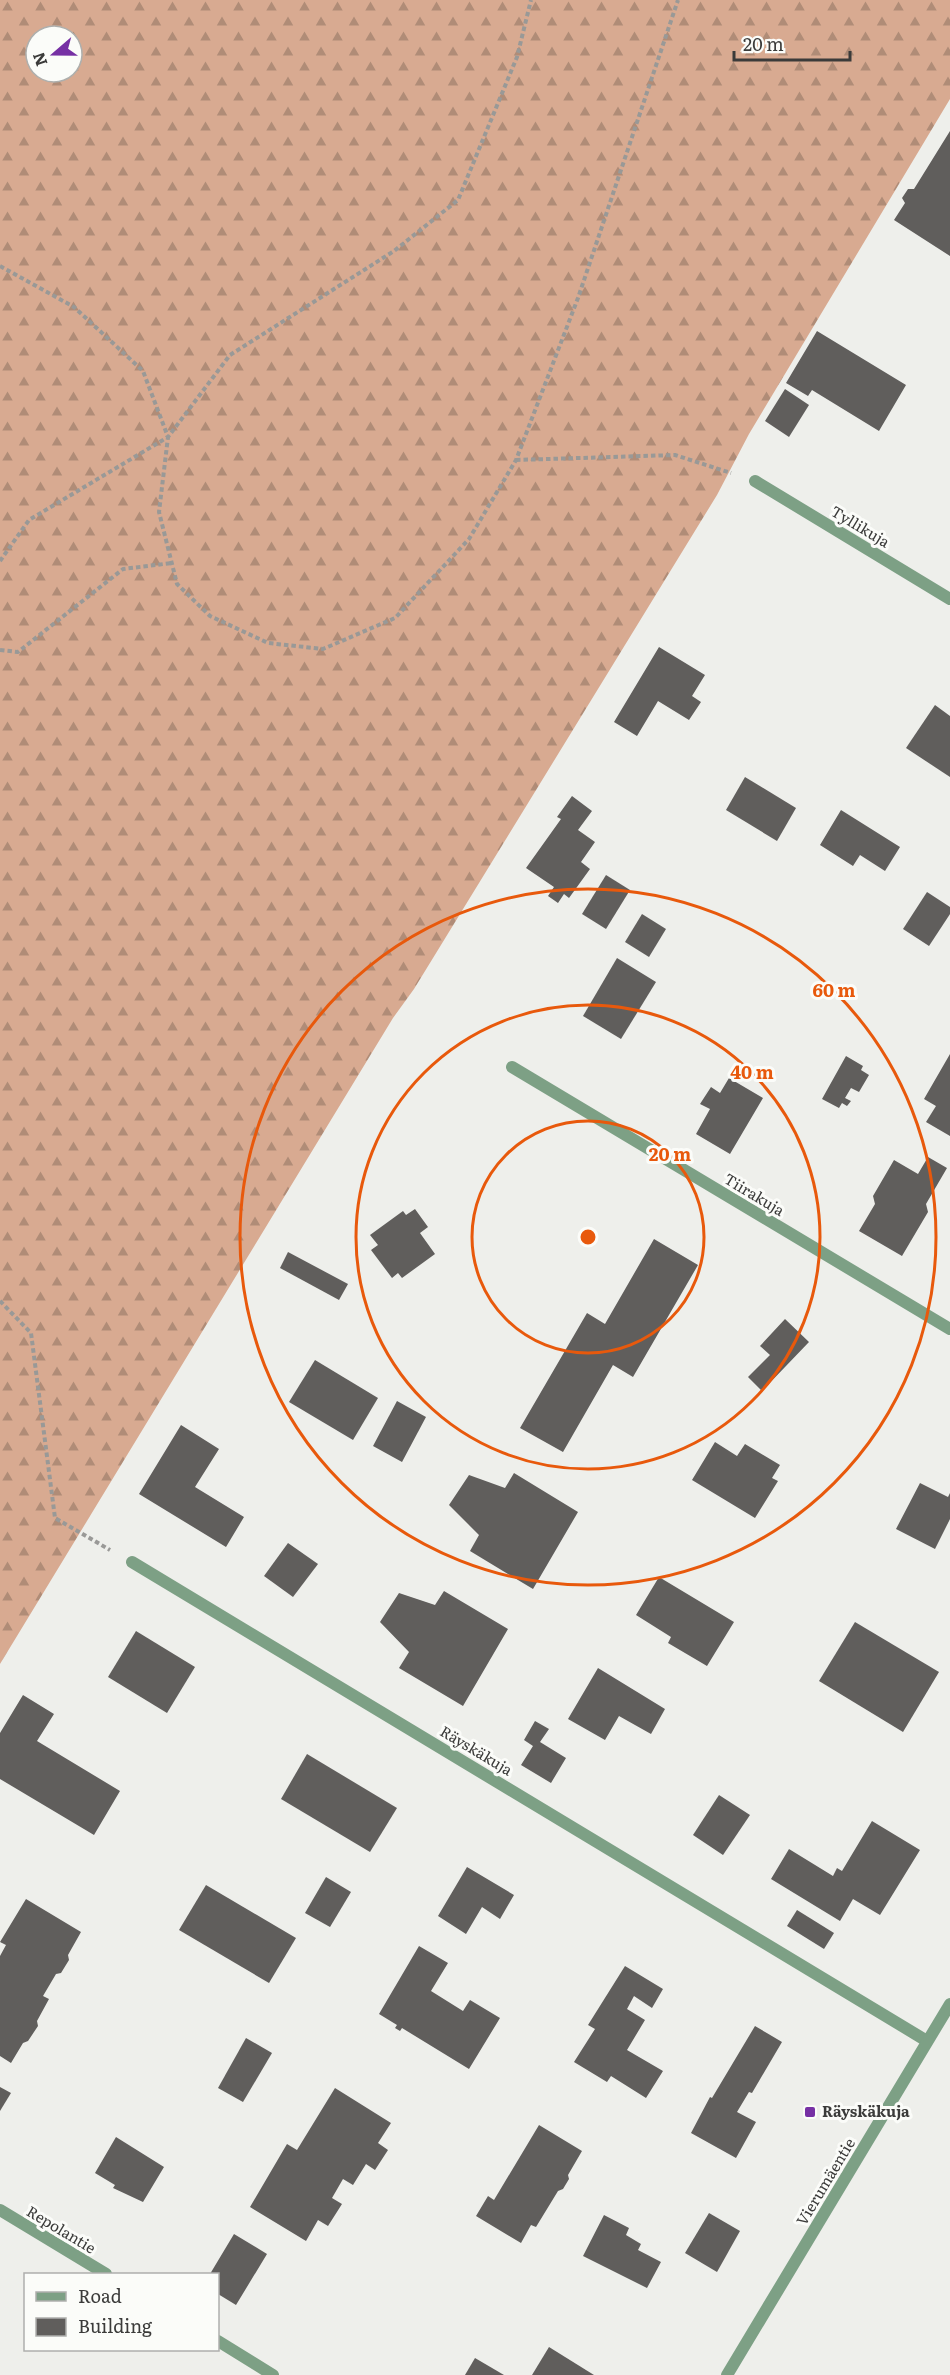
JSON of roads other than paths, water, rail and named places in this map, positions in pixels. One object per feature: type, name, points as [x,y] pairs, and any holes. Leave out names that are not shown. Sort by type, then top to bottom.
[{"type":"street","name":"Tyllikuja","points":[[755,481],[950,599]]},
{"type":"street","name":"Tiirakuja","points":[[512,1067],[950,1329]]},
{"type":"street","name":"Räyskäkuja","points":[[132,1562],[927,2041]]},
{"type":"street","name":"Vierumäentie","points":[[727,2375],[950,2004]]},
{"type":"street","name":"Repolantie","points":[[0,2210],[104,2273]]},
{"type":"street","points":[[219,2342],[273,2375]]},
{"type":"place","name":"Räyskäkuja","points":[[810,2112]]}]
